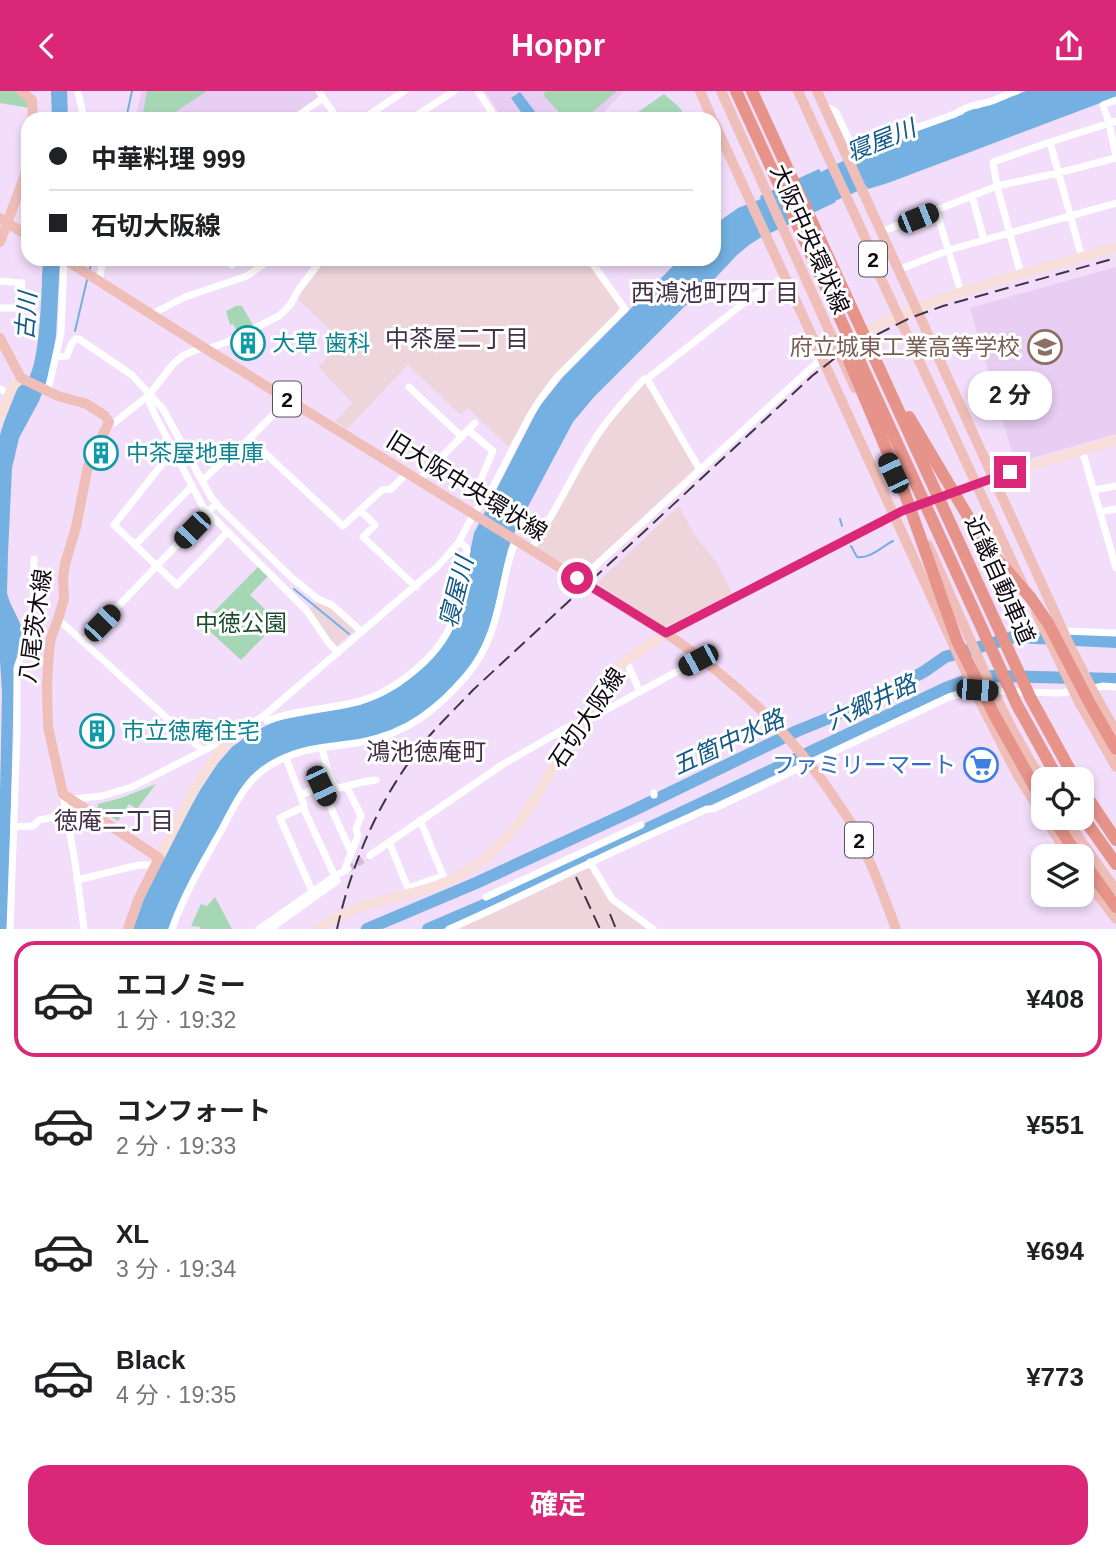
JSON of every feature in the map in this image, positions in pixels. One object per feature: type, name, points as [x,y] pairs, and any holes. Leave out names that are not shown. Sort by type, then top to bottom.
[{"type":"highway","name":"近畿自動車道","points":[[736,91],[1017,705],[1051,767]]},
{"type":"highway","name":"近畿自動車道","points":[[752,91],[1030,697],[1068,767]]},
{"type":"highway","points":[[767,159],[819,291],[905,494],[957,641],[1031,781]]},
{"type":"highway","points":[[872,353],[976,530],[1048,623],[1116,749]]},
{"type":"highway","points":[[1094,807],[1116,840]]},
{"type":"highway","points":[[1092,830],[1116,864]]},
{"type":"highway","points":[[1094,883],[1116,907]]},
{"type":"main road","points":[[21,91],[32,100],[33,112]]},
{"type":"main road","points":[[702,91],[710,112]]},
{"type":"main road","name":"大阪中央環状線","points":[[721,91],[836,348],[945,580],[991,687],[1034,767]]},
{"type":"main road","name":"2","points":[[798,91],[1051,645],[1116,767]]},
{"type":"main road","points":[[811,91],[829,118]]},
{"type":"main road","name":"2","points":[[817,91],[1070,646],[1116,732]]},
{"type":"main road","points":[[721,138],[973,688],[1018,776],[1061,844]]},
{"type":"main road","points":[[0,242],[4,220],[21,183]]},
{"type":"main road","points":[[4,220],[21,231]]},
{"type":"main road","points":[[822,358],[836,348],[916,307],[1116,247]]},
{"type":"main road","name":"旧大阪中央環状線","points":[[75,266],[666,633],[702,658],[755,703],[806,758],[852,824],[896,929]]},
{"type":"main road","points":[[0,338],[24,379],[58,396],[87,404],[105,416],[109,422]]},
{"type":"main road","points":[[0,418],[5,391],[24,379]]},
{"type":"main road","name":"八尾茨木線","points":[[68,797],[48,727],[47,685],[51,638],[64,599],[65,564],[76,527],[88,466],[109,422]]},
{"type":"main road","name":"石切大阪線","points":[[317,929],[356,908],[410,894],[463,874],[477,864],[512,831],[610,677],[626,660],[666,633],[910,507],[1116,440]]},
{"type":"main road","points":[[128,929],[138,900],[194,792],[236,734]]},
{"type":"main road","points":[[68,797],[158,862]]},
{"type":"main road","points":[[1073,830],[1116,890]]},
{"type":"main road","points":[[1094,885],[1116,919]]},
{"type":"street","points":[[78,91],[82,112]]},
{"type":"street","points":[[373,112],[404,91]]},
{"type":"street","points":[[422,112],[454,91]]},
{"type":"street","points":[[478,91],[492,112]]},
{"type":"street","points":[[823,106],[836,112],[851,144],[862,147],[955,114],[976,103],[988,102],[1017,91]]},
{"type":"street","points":[[301,112],[321,94],[333,112]]},
{"type":"street","points":[[881,232],[997,186],[1116,157],[1112,122],[1103,105],[1116,100]]},
{"type":"street","points":[[1021,275],[993,162],[1112,122]]},
{"type":"street","points":[[1049,142],[1082,257]]},
{"type":"street","points":[[972,196],[984,240]]},
{"type":"street","points":[[898,270],[949,250],[1116,203]]},
{"type":"street","points":[[936,210],[961,292]]},
{"type":"street","points":[[47,390],[57,357],[61,328],[64,266]]},
{"type":"street","points":[[98,280],[101,266]]},
{"type":"street","points":[[152,314],[185,297],[247,276],[261,266]]},
{"type":"street","points":[[84,929],[67,814],[68,797],[102,796],[126,789],[236,734],[266,714],[438,566],[476,517],[544,394],[625,309],[594,266]]},
{"type":"street","points":[[109,422],[114,423],[148,396],[173,364],[184,355],[227,342],[282,314],[315,268]]},
{"type":"street","points":[[530,550],[593,441],[638,385],[749,299],[785,278]]},
{"type":"street","points":[[0,281],[22,282],[20,308],[0,308]]},
{"type":"street","points":[[57,357],[67,356],[72,342],[79,339],[134,376],[156,407],[170,421],[216,504],[292,578],[318,599],[332,605],[362,632]]},
{"type":"street","points":[[580,580],[822,358]]},
{"type":"street","points":[[647,379],[700,470]]},
{"type":"street","points":[[409,387],[462,437]]},
{"type":"street","points":[[202,481],[250,439],[288,400]]},
{"type":"street","points":[[156,407],[201,503],[307,611],[338,653]]},
{"type":"street","points":[[418,481],[475,423]]},
{"type":"street","points":[[435,464],[471,487],[480,484],[492,451],[468,430]]},
{"type":"street","points":[[250,439],[343,526],[383,490],[391,489],[407,473]]},
{"type":"street","points":[[174,449],[114,525],[177,585],[227,531]]},
{"type":"street","points":[[1083,450],[1116,568]]},
{"type":"street","points":[[135,545],[192,486]]},
{"type":"street","points":[[1094,490],[1116,486]]},
{"type":"street","points":[[84,642],[216,504]]},
{"type":"street","points":[[1100,512],[1116,509]]},
{"type":"street","points":[[360,510],[375,525],[363,537],[416,587]]},
{"type":"street","points":[[172,929],[191,886],[225,823],[247,787],[262,772],[296,753],[363,742],[407,727],[425,716],[457,686],[479,659],[492,632],[509,556],[515,541]]},
{"type":"street","points":[[267,721],[365,700],[391,688],[410,674],[442,641],[452,622],[467,551],[459,542]]},
{"type":"street","points":[[10,929],[17,668],[30,630],[34,559]]},
{"type":"street","points":[[284,587],[292,578]]},
{"type":"street","points":[[58,619],[203,751]]},
{"type":"street","points":[[1064,632],[1116,633]]},
{"type":"street","points":[[369,856],[502,765],[564,729],[593,717],[702,658]]},
{"type":"street","points":[[626,660],[640,692]]},
{"type":"street","points":[[449,929],[667,823],[713,809],[806,758],[973,688],[1059,693],[1072,688],[1116,687]]},
{"type":"street","points":[[322,748],[334,786],[339,789],[376,781]]},
{"type":"street","points":[[270,929],[337,881],[303,807],[286,758]]},
{"type":"street","points":[[301,795],[321,786],[351,852]]},
{"type":"street","points":[[259,929],[346,870],[358,836],[356,828],[361,816],[347,787]]},
{"type":"street","points":[[303,807],[280,818],[313,891]]},
{"type":"street","points":[[14,827],[33,826],[39,820],[67,814]]},
{"type":"street","points":[[389,842],[408,888],[444,879],[420,820]]},
{"type":"street","points":[[486,897],[641,825]]},
{"type":"street","points":[[564,861],[569,872]]},
{"type":"street","points":[[78,880],[158,862]]},
{"type":"street","points":[[590,862],[612,899],[653,929]]},
{"type":"shaded area","points":[[142,91],[315,91],[318,96],[297,112],[137,112]]},
{"type":"shaded area","points":[[485,91],[624,91],[604,112],[498,112]]},
{"type":"shaded area","points":[[319,266],[591,266],[619,305],[618,311],[532,406],[509,447],[468,408],[461,415],[408,365],[347,429],[335,421],[353,403],[318,367],[343,341],[296,298]]},
{"type":"shaded area","points":[[1116,267],[1116,434],[1015,463],[970,308]]},
{"type":"shaded area","points":[[646,382],[695,468],[582,573],[538,548],[538,543],[613,416]]},
{"type":"shaded area","points":[[679,506],[696,537],[718,564],[732,594],[673,624],[663,626],[597,583]]},
{"type":"shaded area","points":[[317,601],[331,607],[356,629],[335,647],[309,610]]},
{"type":"shaded area","points":[[585,868],[591,870],[609,899],[649,929],[454,929],[502,909]]},
{"type":"green space","points":[[0,91],[18,91],[27,100],[30,108],[0,103]]},
{"type":"green space","points":[[147,91],[207,91],[176,112],[143,112]]},
{"type":"green space","points":[[545,91],[617,91],[593,112],[559,112],[544,96]]},
{"type":"green space","points":[[664,94],[682,112],[638,112]]},
{"type":"green space","points":[[242,306],[254,327],[238,333],[233,324],[230,325],[226,311]]},
{"type":"green space","name":"中徳公園","points":[[259,566],[269,575],[250,595],[278,622],[241,660],[202,624]]},
{"type":"green space","points":[[156,784],[137,809],[129,804],[118,821],[97,809],[98,804]]},
{"type":"green space","points":[[215,897],[232,929],[200,929],[191,926],[201,904],[207,906]]},
{"type":"water","points":[[51,91],[67,91],[68,112],[52,112]]},
{"type":"water","points":[[1026,91],[1116,91],[1116,97],[888,183],[868,189],[867,187],[760,238],[737,255],[706,288],[699,302],[694,301],[685,306],[594,397],[573,422],[515,531],[508,549],[490,631],[473,664],[444,696],[406,725],[362,740],[296,751],[252,777],[170,929],[133,929],[146,893],[196,796],[232,747],[275,721],[360,705],[384,695],[400,686],[436,651],[460,600],[474,533],[539,407],[563,377],[673,266],[721,266],[721,220],[738,208],[761,199],[760,196],[819,169],[821,172],[861,152]]},
{"type":"water","points":[[520,92],[535,112],[521,112],[511,98]]},
{"type":"water","points":[[43,266],[60,266],[56,336],[49,375],[39,401],[19,438],[12,468],[7,593],[22,629],[23,641],[14,678],[8,929],[0,929],[0,435],[18,386],[25,385],[31,375],[40,325]]},
{"type":"waterway","points":[[128,112],[132,91]]},
{"type":"waterway","points":[[89,271],[91,266]]},
{"type":"waterway","points":[[75,331],[87,280]]},
{"type":"waterway","points":[[840,519],[842,526]]},
{"type":"waterway","points":[[851,546],[857,557],[862,557],[893,541]]},
{"type":"waterway","points":[[294,589],[349,634]]},
{"type":"waterway","name":"五箇中水路","points":[[367,929],[476,883],[900,685],[945,657],[1014,637],[1116,642]]},
{"type":"waterway","name":"六郷井路","points":[[428,929],[498,899],[946,688],[973,678],[993,676],[1116,679]]},
{"type":"tunnel","points":[[348,869],[369,856]]},
{"type":"railway","points":[[337,929],[351,879],[370,830],[395,784],[431,734],[473,690],[812,376],[844,351],[910,318],[943,306],[1116,258]]},
{"type":"railway","points":[[576,877],[600,929]]},
{"type":"railway","points":[[610,914],[616,929]]},
{"type":"place","name":"大草 歯科","points":[[248,343]]},
{"type":"place","name":"府立城東工業高等学校","points":[[1045,347]]},
{"type":"place","name":"中茶屋地車庫","points":[[101,453]]},
{"type":"place","name":"市立徳庵住宅","points":[[97,731]]},
{"type":"place","name":"ファミリーマート","points":[[981,765]]},
{"type":"district","name":"西鴻池町四丁目","points":[[715,292]]},
{"type":"district","name":"中茶屋二丁目","points":[[457,338]]},
{"type":"district","name":"鴻池徳庵町","points":[[426,751]]},
{"type":"district","name":"徳庵二丁目","points":[[114,820]]},
{"type":"route","points":[[577,578],[666,633],[910,507],[1010,472]]},
{"type":"water label","name":"寝屋川","points":[[881,140]]},
{"type":"water label","name":"古川","points":[[26,316]]},
{"type":"water label","name":"寝屋川","points":[[456,592]]}]
